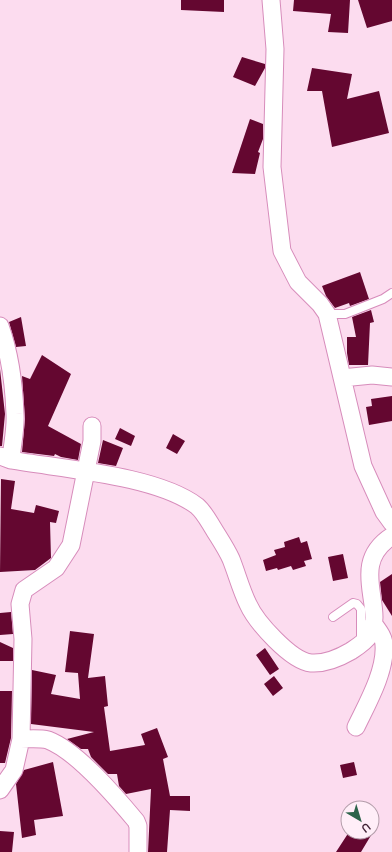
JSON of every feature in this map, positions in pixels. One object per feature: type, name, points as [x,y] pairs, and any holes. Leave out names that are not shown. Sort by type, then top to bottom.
[{"type":"street","points":[[271,0],[275,49],[272,167],[282,251],[298,282],[320,304],[327,314],[363,466],[384,512],[392,523]]},
{"type":"street","points":[[0,326],[10,367],[15,415],[5,458],[140,482],[178,494],[197,506],[205,514],[231,559],[248,604],[256,618],[280,644],[298,659],[311,663],[335,660],[361,644],[369,636],[374,623]]},
{"type":"street","points":[[342,378],[372,375],[392,377]]},
{"type":"street","points":[[0,790],[14,770],[21,739],[23,639],[20,604],[24,590],[56,568],[71,545],[92,441],[92,426]]},
{"type":"street","points":[[356,727],[375,686],[383,660],[384,645],[382,635],[374,623],[369,582],[371,564],[378,547],[392,536]]},
{"type":"street","points":[[21,739],[48,740],[65,750],[88,768],[136,821],[138,826],[138,852]]},
{"type":"lane","points":[[327,314],[345,314],[383,299],[392,293]]},
{"type":"lane","points":[[333,617],[353,603],[357,604],[360,609],[361,644]]},
{"type":"building","points":[[181,0],[224,0],[224,12],[181,10]]},
{"type":"building","points":[[294,0],[350,0],[348,33],[328,32],[331,14],[293,11]]},
{"type":"building","points":[[358,0],[392,0],[392,21],[367,28]]},
{"type":"building","points":[[242,57],[265,64],[265,68],[255,86],[233,77]]},
{"type":"building","points":[[312,68],[352,74],[347,99],[379,91],[389,133],[332,147],[322,91],[307,91]]},
{"type":"building","points":[[250,119],[263,124],[263,139],[258,152],[260,153],[255,174],[232,173]]},
{"type":"building","points":[[360,272],[369,299],[350,306],[349,303],[335,308],[326,296],[322,286]]},
{"type":"building","points":[[371,310],[374,322],[370,323],[368,365],[349,365],[347,337],[356,337],[352,317]]},
{"type":"building","points":[[21,317],[26,346],[16,347],[9,322]]},
{"type":"building","points":[[42,355],[71,374],[48,426],[81,444],[78,460],[61,457],[55,454],[54,456],[22,452],[25,419],[22,376],[30,379]]},
{"type":"building","points":[[0,369],[5,414],[2,446],[0,446]]},
{"type":"building","points":[[392,396],[392,421],[369,425],[366,407],[372,406],[371,399]]},
{"type":"building","points":[[120,428],[135,436],[131,446],[115,439]]},
{"type":"building","points":[[173,434],[185,441],[177,454],[166,448]]},
{"type":"building","points":[[103,440],[123,448],[116,466],[98,463]]},
{"type":"building","points":[[1,479],[15,481],[11,509],[34,513],[36,505],[59,511],[56,523],[50,522],[51,558],[35,570],[0,572]]},
{"type":"building","points":[[299,537],[301,543],[307,541],[312,559],[304,561],[306,566],[293,570],[291,566],[278,570],[277,568],[266,571],[263,560],[276,555],[274,550],[285,547],[284,542]]},
{"type":"building","points":[[343,554],[348,578],[333,581],[328,557]]},
{"type":"building","points":[[392,574],[392,616],[382,600],[380,582]]},
{"type":"building","points":[[11,612],[13,634],[0,635],[0,613]]},
{"type":"building","points":[[70,631],[94,634],[88,678],[105,676],[108,706],[104,707],[110,751],[145,745],[141,734],[157,728],[168,757],[163,759],[170,796],[190,796],[190,811],[170,810],[167,852],[148,852],[151,789],[126,794],[119,786],[117,774],[108,774],[91,757],[88,749],[81,749],[67,739],[94,732],[31,724],[32,670],[56,675],[51,694],[80,699],[78,673],[65,672]]},
{"type":"building","points":[[0,642],[13,648],[13,661],[0,661]]},
{"type":"building","points":[[265,648],[279,669],[270,675],[256,655]]},
{"type":"building","points":[[274,676],[283,688],[273,696],[264,684]]},
{"type":"building","points":[[0,691],[12,691],[11,738],[5,763],[0,763]]},
{"type":"building","points":[[53,762],[63,816],[34,820],[36,835],[22,838],[16,784],[24,770]]},
{"type":"building","points":[[354,762],[357,775],[343,778],[340,765]]},
{"type":"building","points":[[0,831],[14,832],[12,852],[0,852]]},
{"type":"building","points":[[344,840],[368,840],[361,852],[336,852]]}]
